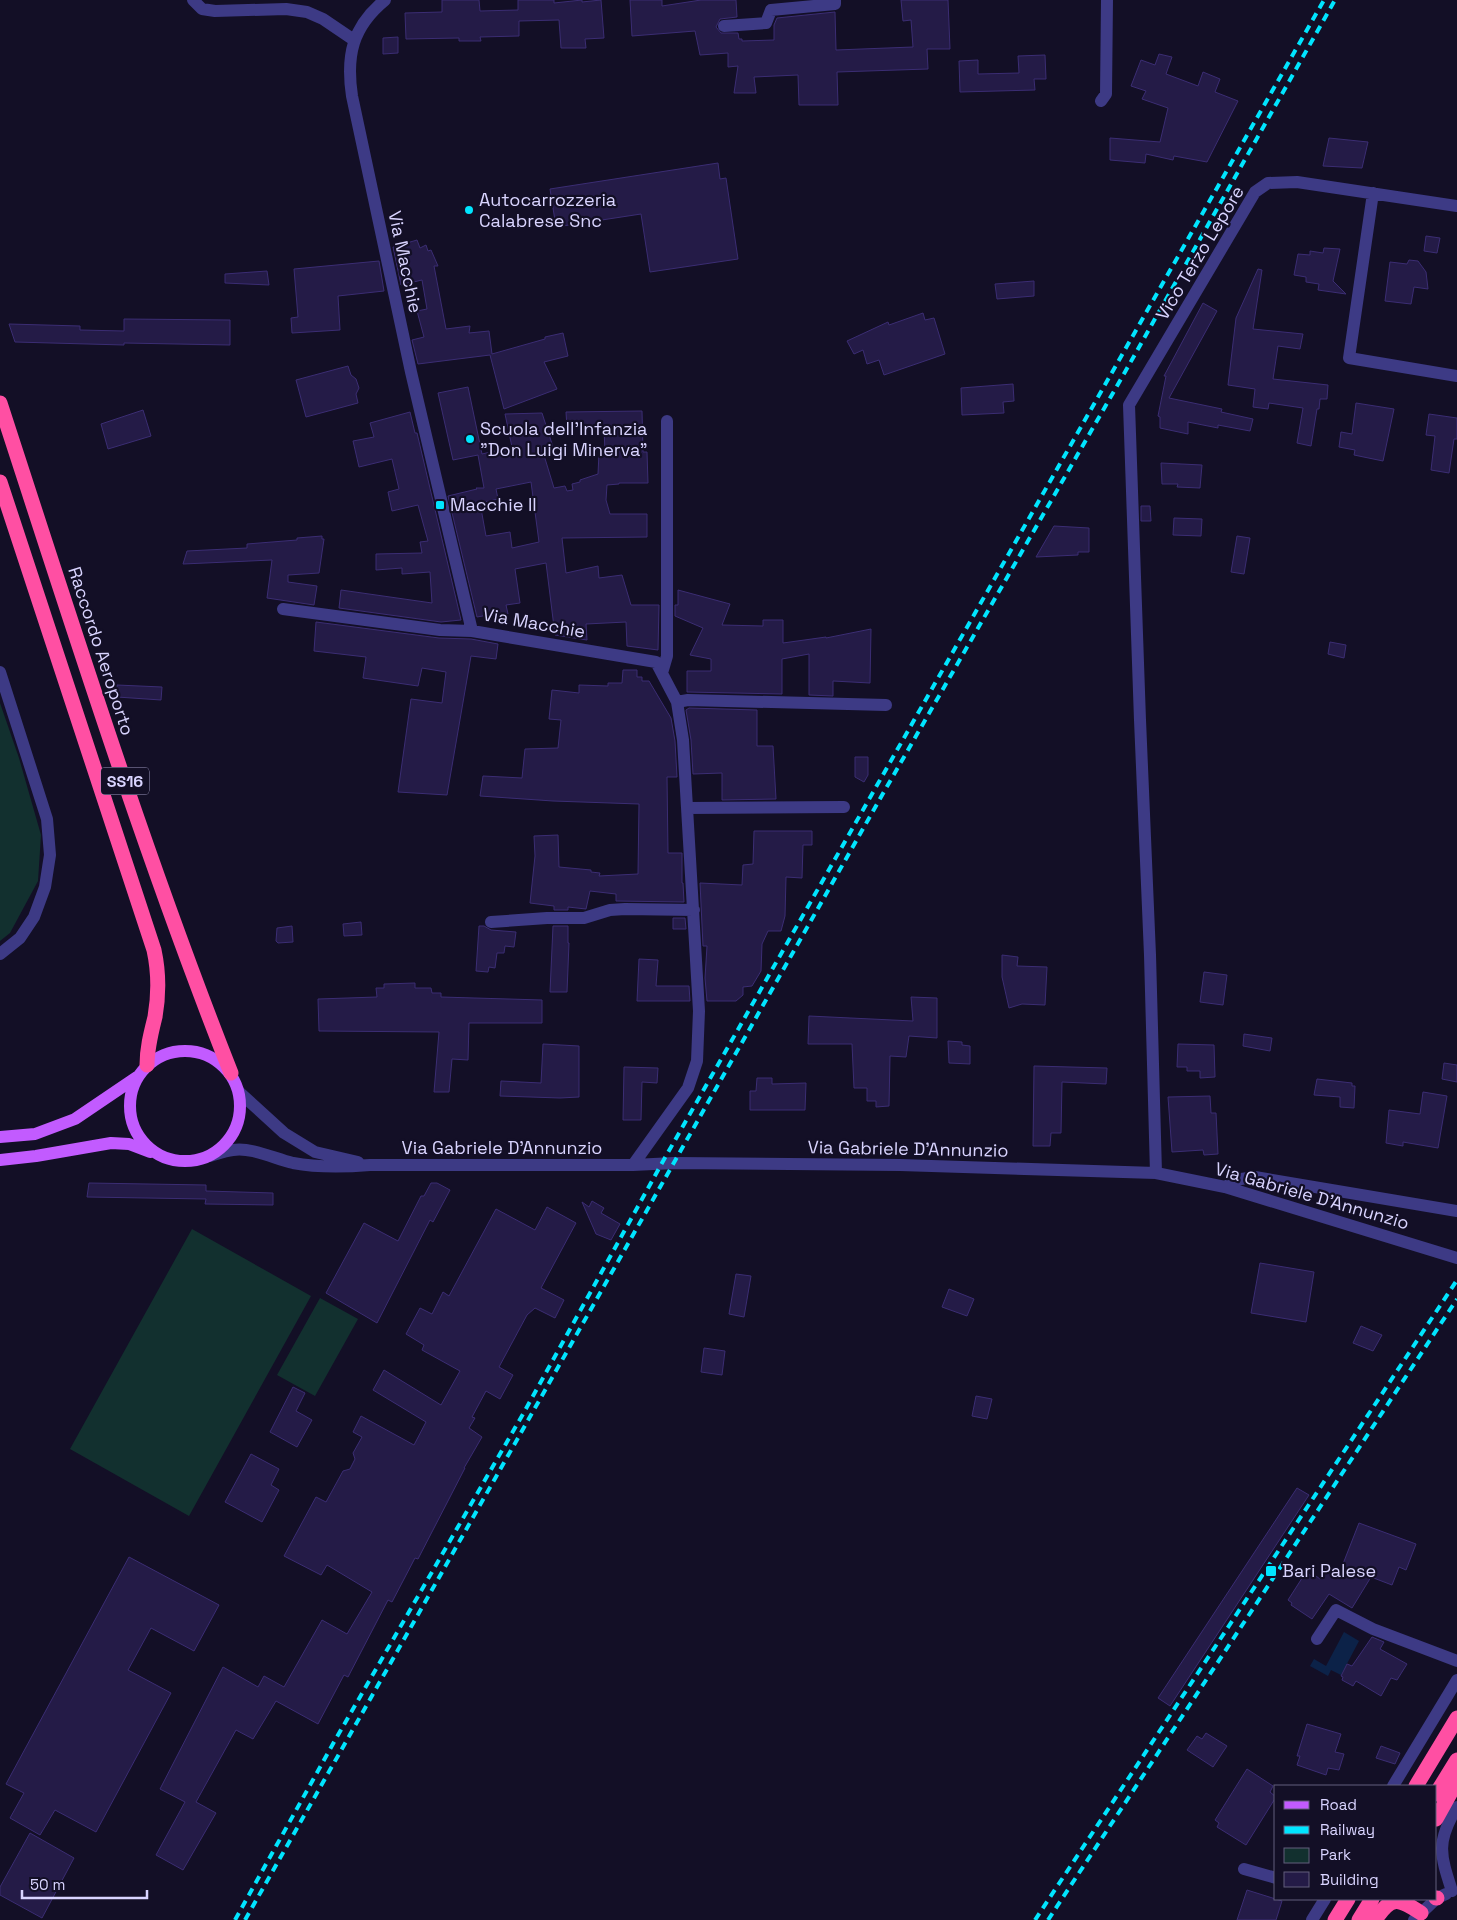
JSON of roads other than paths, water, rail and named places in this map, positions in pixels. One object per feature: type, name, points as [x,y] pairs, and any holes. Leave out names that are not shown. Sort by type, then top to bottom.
[{"type":"highway","name":"Raccordo Aeroporto","points":[[0,403],[81,652],[169,910],[231,1073]]},
{"type":"highway","name":"SS16","points":[[0,482],[144,916],[158,970],[156,1006],[143,1070]]},
{"type":"highway","points":[[1417,1785],[1457,1718]]},
{"type":"highway","points":[[1437,1792],[1457,1760]]},
{"type":"highway","points":[[1437,1817],[1457,1778]]},
{"type":"highway","points":[[1335,1920],[1347,1900]]},
{"type":"highway","points":[[1359,1920],[1371,1900]]},
{"type":"highway","points":[[1375,1920],[1385,1906],[1394,1901],[1403,1902],[1418,1916]]},
{"type":"main road","points":[[0,1137],[35,1134],[75,1119],[108,1098],[166,1053],[188,1050],[209,1055],[231,1073],[239,1092],[241,1111],[236,1129],[225,1145],[210,1156],[192,1161],[174,1161],[128,1144],[111,1143],[0,1160]]},
{"type":"main road","points":[[143,1070],[131,1092],[130,1110],[134,1127],[143,1142],[157,1154]]},
{"type":"street","points":[[193,0],[202,9],[215,11],[286,9],[306,12],[324,19],[354,40]]},
{"type":"street","name":"Via Macchie","points":[[385,0],[370,15],[354,40],[349,64],[356,118],[411,372],[472,632],[656,662],[677,702],[683,740],[694,910],[699,1011],[697,1061],[688,1088],[632,1166]]},
{"type":"street","points":[[724,26],[766,23],[771,10],[835,4],[835,0]]},
{"type":"street","points":[[1100,102],[1106,94],[1107,0]]},
{"type":"street","name":"Vico Terzo Lepore","points":[[1156,1173],[1150,955],[1129,406],[1255,192],[1268,183],[1297,182],[1457,206]]},
{"type":"street","points":[[1373,193],[1349,358],[1457,376]]},
{"type":"street","points":[[662,673],[667,656],[667,422]]},
{"type":"street","points":[[283,609],[440,630],[472,632]]},
{"type":"street","points":[[0,672],[47,819],[50,855],[45,887],[34,917],[20,938],[0,954]]},
{"type":"street","points":[[677,702],[698,700],[886,705]]},
{"type":"street","points":[[687,808],[844,807]]},
{"type":"street","points":[[491,922],[547,918],[584,918],[610,910],[625,909],[694,910]]},
{"type":"street","points":[[239,1092],[284,1133],[315,1152],[370,1165]]},
{"type":"street","points":[[210,1156],[234,1150],[267,1154],[291,1162],[310,1165],[346,1167],[370,1165]]},
{"type":"street","name":"Via Gabriele D'Annunzio","points":[[370,1165],[632,1166],[674,1163],[900,1165],[1156,1173],[1225,1187],[1457,1258]]},
{"type":"street","points":[[1225,1187],[1241,1179],[1255,1177],[1457,1211]]},
{"type":"street","points":[[1317,1639],[1336,1610],[1373,1629],[1457,1661]]},
{"type":"street","points":[[1394,1785],[1457,1680]]},
{"type":"street","points":[[1437,1898],[1455,1890],[1442,1855],[1442,1840],[1446,1826],[1457,1807]]},
{"type":"street","points":[[1244,1869],[1274,1877]]},
{"type":"street","points":[[1312,1920],[1324,1900]]},
{"type":"street","points":[[1418,1916],[1434,1900]]},
{"type":"water","points":[[1344,1632],[1359,1641],[1341,1675],[1331,1670],[1328,1676],[1310,1666],[1314,1659],[1326,1666]]},
{"type":"railway","points":[[235,1920],[334,1742],[523,1414],[662,1163],[1324,0]]},
{"type":"railway","points":[[245,1920],[1335,0]]},
{"type":"railway","points":[[1035,1920],[1457,1280]]},
{"type":"railway","points":[[1048,1920],[1457,1299]]},
{"type":"place","name":"Autocarrozzeria Calabrese Snc","points":[[469,210]]},
{"type":"place","name":"Scuola dell'Infanzia \"Don Luigi Minerva\"","points":[[470,439]]},
{"type":"place","name":"Macchie II","points":[[440,505]]},
{"type":"place","name":"Bari Palese","points":[[1271,1571]]}]
